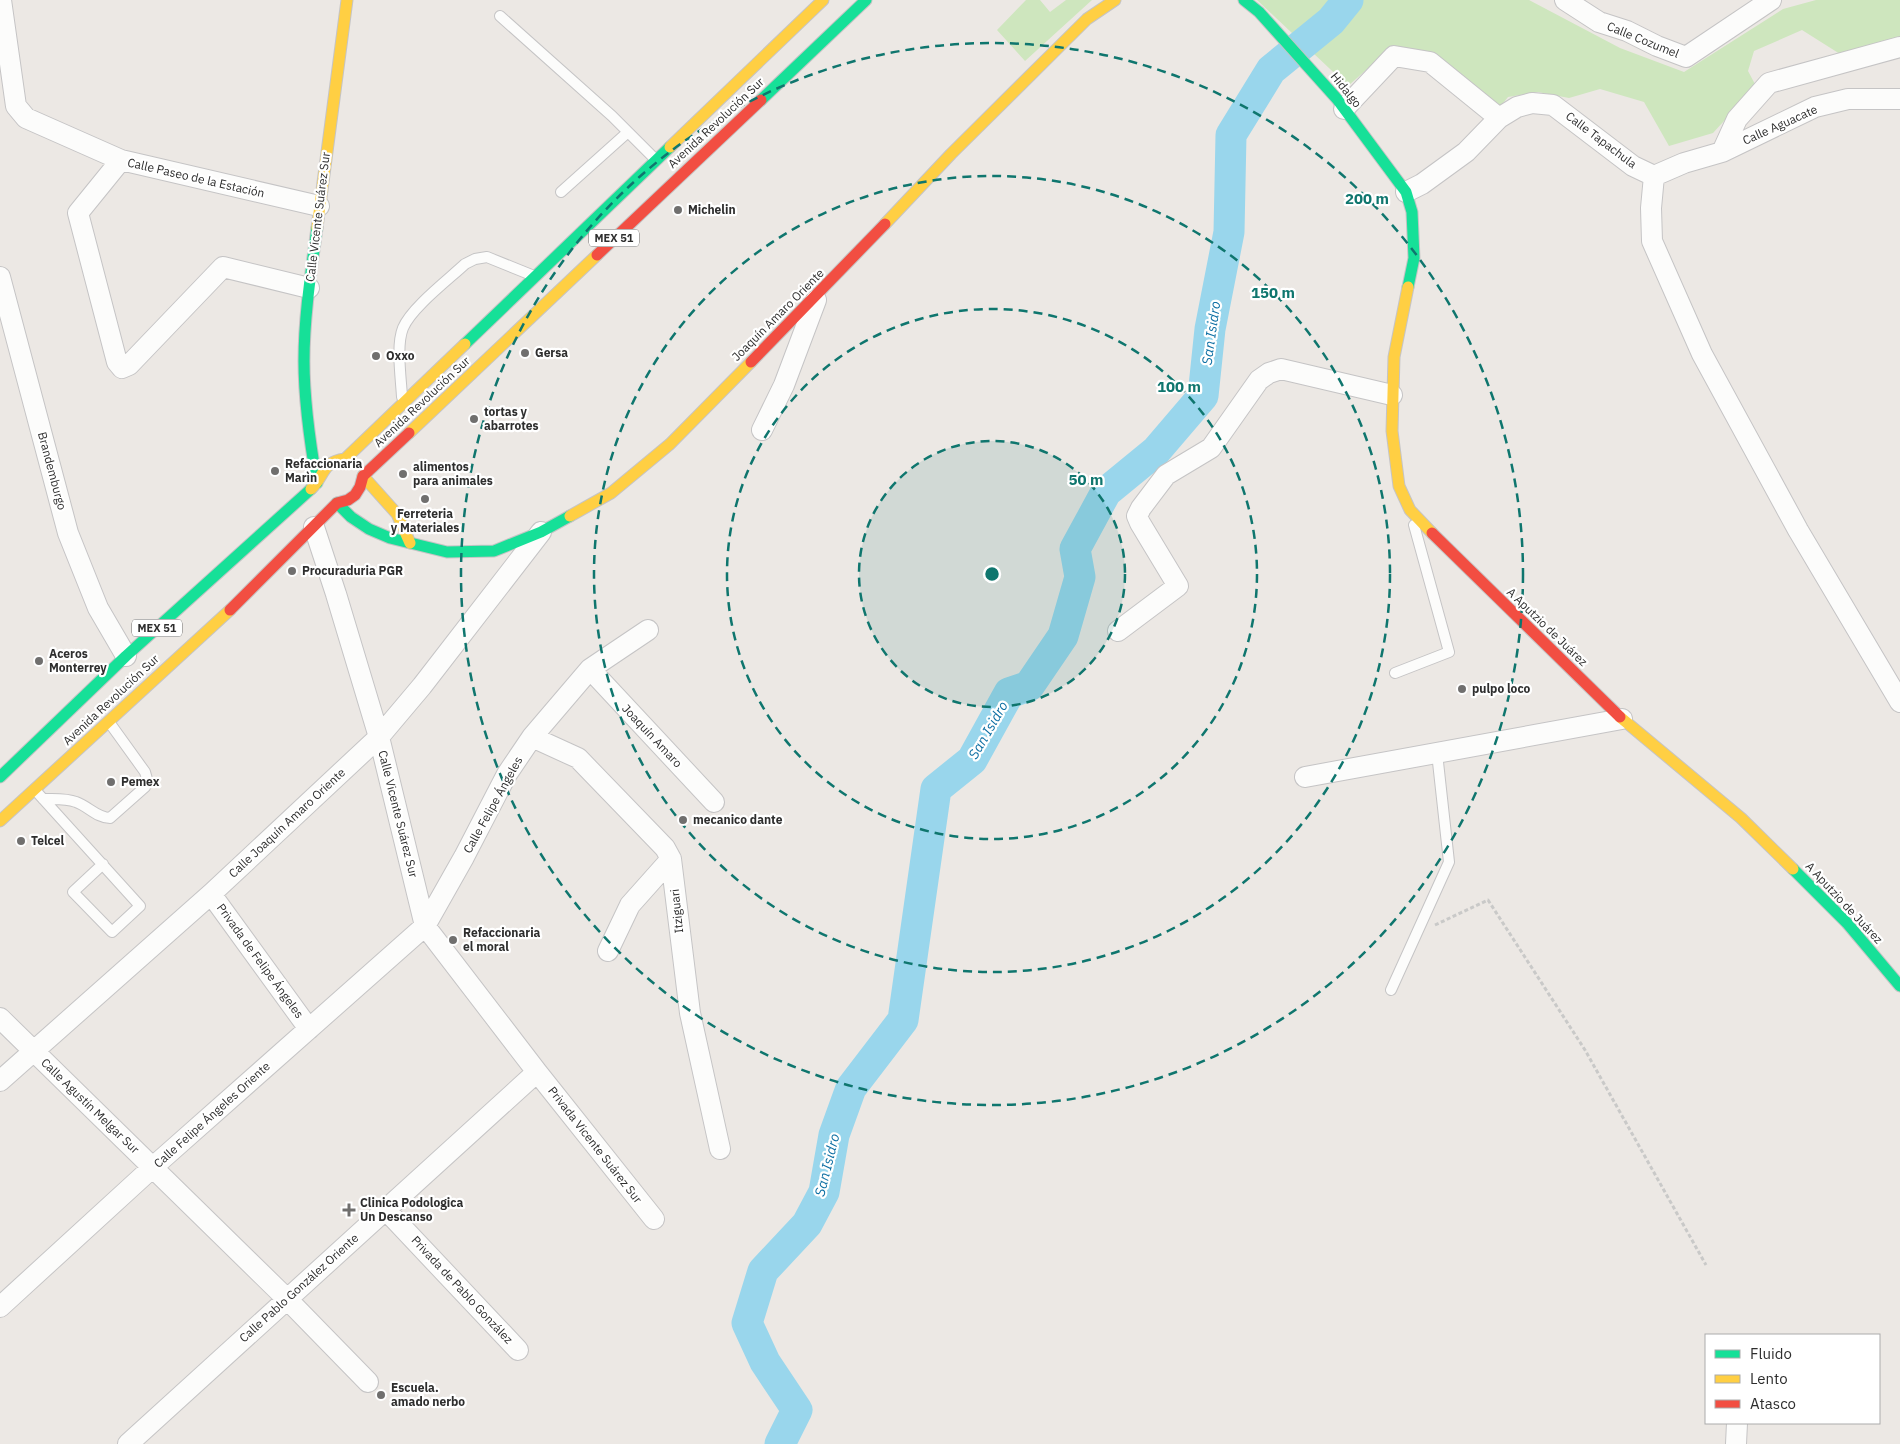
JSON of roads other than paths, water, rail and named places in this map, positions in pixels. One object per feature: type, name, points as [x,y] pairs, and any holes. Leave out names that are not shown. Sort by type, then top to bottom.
[{"type":"street","points":[[1,0],[16,106],[20,114],[121,160]]},
{"type":"street","name":"Calle Vicente Suárez Sur","points":[[317,483],[309,436],[304,361],[308,288],[347,0]]},
{"type":"street","name":"Avenida Revolución Sur","points":[[0,777],[126,656],[317,483],[322,470],[328,464],[345,459],[823,0]]},
{"type":"street","name":"Avenida Revolución Sur","points":[[0,821],[241,599],[337,503],[348,501],[358,493],[363,476],[866,0]]},
{"type":"street","name":"Joaquín Amaro Oriente","points":[[337,503],[351,517],[370,530],[390,538],[447,552],[494,551],[540,532],[611,493],[670,444],[817,296],[978,127],[1087,19],[1115,0]]},
{"type":"street","name":"Hidalgo","points":[[1244,0],[1259,12],[1341,104],[1406,192]]},
{"type":"street","name":"Calle Cozumel","points":[[1565,0],[1599,22],[1627,31],[1657,46],[1686,57],[1771,0]]},
{"type":"street","points":[[1900,47],[1769,83],[1737,119],[1722,152],[1684,163],[1654,176],[1651,208],[1652,241],[1702,354],[1798,530],[1900,702]]},
{"type":"street","points":[[1341,104],[1394,56],[1430,62],[1499,118]]},
{"type":"street","name":"Calle Aguacate","points":[[1722,152],[1815,108],[1848,99],[1900,99]]},
{"type":"street","name":"Calle Tapachula","points":[[1406,192],[1422,184],[1466,152],[1499,118],[1518,107],[1532,103],[1554,105],[1633,166],[1654,176]]},
{"type":"street","name":"Calle Paseo de la Estación","points":[[308,288],[223,267],[129,365],[122,368],[117,362],[78,212],[121,160],[319,206]]},
{"type":"street","name":"A Aputzio de Juárez","points":[[1406,192],[1412,212],[1414,258],[1394,357],[1392,431],[1400,486],[1410,510],[1437,539],[1622,719],[1741,818],[1848,923],[1896,976]]},
{"type":"street","name":"Brandemburgo","points":[[0,278],[68,533],[98,608],[126,656]]},
{"type":"street","points":[[762,430],[784,385],[817,296]]},
{"type":"street","points":[[1118,631],[1178,586],[1140,524],[1138,516],[1141,508],[1166,475],[1212,448],[1259,380],[1269,373],[1281,369],[1392,394]]},
{"type":"street","points":[[309,436],[358,468],[363,476],[391,505],[404,525],[410,543]]},
{"type":"street","points":[[317,483],[324,496],[337,503]]},
{"type":"street","name":"Calle Vicente Suárez Sur","points":[[314,527],[379,737],[425,926],[537,1072]]},
{"type":"street","name":"Calle Joaquín Amaro Oriente","points":[[0,1081],[211,894],[379,737],[422,686],[540,532]]},
{"type":"street","name":"Calle Felipe Ángeles","points":[[425,926],[464,857],[506,774],[532,737],[590,669],[648,630]]},
{"type":"street","name":"Joaquín Amaro","points":[[590,669],[714,802]]},
{"type":"street","points":[[1305,777],[1622,719]]},
{"type":"street","name":"Itziguari","points":[[532,737],[578,758],[666,848],[671,859],[690,1013],[720,1149]]},
{"type":"street","points":[[608,951],[630,905],[671,859]]},
{"type":"street","name":"Privada de Felipe Ángeles","points":[[211,894],[309,1029]]},
{"type":"street","name":"Calle Felipe Ángeles Oriente","points":[[0,1307],[153,1167],[425,926]]},
{"type":"street","name":"Calle Agustín Melgar Sur","points":[[0,1018],[287,1299],[368,1382]]},
{"type":"street","name":"Calle Pablo González Oriente","points":[[128,1444],[537,1072]]},
{"type":"street","name":"Privada Vicente Suárez Sur","points":[[537,1072],[654,1219]]},
{"type":"street","name":"Privada de Pablo González","points":[[385,1209],[518,1350]]},
{"type":"street","points":[[1736,1444],[1735,1433],[1738,1424]]},
{"type":"lane","points":[[500,16],[628,132],[656,160]]},
{"type":"lane","points":[[561,192],[628,132]]},
{"type":"lane","points":[[402,403],[400,342],[403,328],[410,314],[465,264],[475,259],[487,257],[534,276]]},
{"type":"lane","points":[[1395,672],[1449,652],[1410,510]]},
{"type":"lane","points":[[43,799],[65,799],[78,802],[103,818],[110,818],[145,787],[147,779],[145,772],[109,721]]},
{"type":"lane","points":[[1391,990],[1449,862],[1437,753]]},
{"type":"lane","points":[[35,789],[43,799],[103,864],[140,906],[112,932],[73,892],[103,864]]},
{"type":"waterway","name":"San Isidro","points":[[780,1444],[797,1410],[765,1362],[747,1323],[763,1271],[807,1224],[824,1192],[834,1135],[851,1088],[903,1020],[936,789],[972,760],[1009,693],[1029,686],[1063,636],[1080,577],[1075,549],[1106,492],[1156,451],[1203,396],[1210,329],[1229,232],[1231,135],[1271,70],[1331,21],[1348,0]]},
{"type":"place","name":"Michelin","points":[[678,210]]},
{"type":"place","name":"Gersa","points":[[525,353]]},
{"type":"place","name":"Oxxo","points":[[376,356]]},
{"type":"place","name":"tortas y abarrotes","points":[[474,419]]},
{"type":"place","name":"Refaccionaria Marìn","points":[[275,471]]},
{"type":"place","name":"alimentos para animales","points":[[403,474]]},
{"type":"place","name":"Ferreteria y Materiales","points":[[425,499]]},
{"type":"place","name":"Procuraduria PGR","points":[[292,571]]},
{"type":"place","name":"Aceros Monterrey","points":[[39,661]]},
{"type":"place","name":"pulpo loco","points":[[1462,689]]},
{"type":"place","name":"Pemex","points":[[111,782]]},
{"type":"place","name":"mecanico dante","points":[[683,820]]},
{"type":"place","name":"Telcel","points":[[21,841]]},
{"type":"place","name":"Refaccionaria el moral","points":[[453,940]]},
{"type":"place","name":"Clinica Podologica Un Descanso","points":[[349,1210]]},
{"type":"place","name":"Escuela. amado nerbo","points":[[381,1395]]}]
